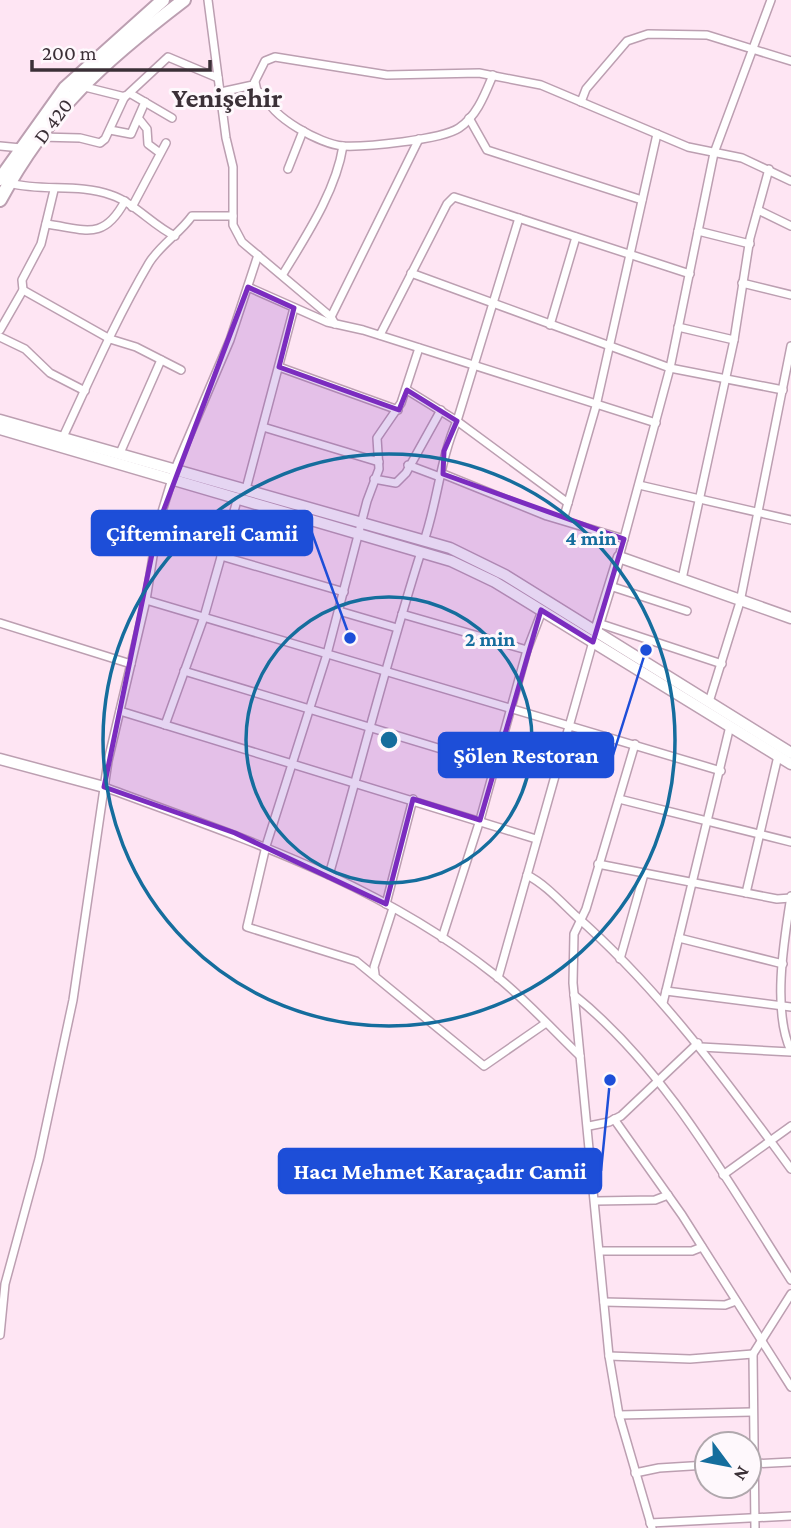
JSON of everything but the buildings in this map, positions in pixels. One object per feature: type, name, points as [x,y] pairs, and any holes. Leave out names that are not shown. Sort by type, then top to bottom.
[{"type":"highway","points":[[4,181],[21,148],[65,88],[163,0]]},
{"type":"highway","name":"D 420","points":[[0,200],[4,181],[80,85],[130,41],[184,0]]},
{"type":"main road","points":[[0,420],[120,453],[174,473]]},
{"type":"main road","points":[[0,429],[174,473],[361,528],[450,548],[505,575],[597,627],[791,753]]},
{"type":"main road","points":[[361,528],[451,561],[495,582],[791,764]]},
{"type":"main road","points":[[597,627],[619,557],[791,618]]},
{"type":"main road","points":[[0,759],[104,787]]},
{"type":"street","points":[[208,0],[233,167],[233,216],[238,238],[283,274],[333,320]]},
{"type":"street","points":[[619,557],[670,368],[714,153],[771,0]]},
{"type":"street","points":[[581,102],[586,89],[627,41],[648,34],[707,35],[791,61]]},
{"type":"street","points":[[39,136],[103,142],[128,95],[168,57],[218,78]]},
{"type":"street","points":[[221,92],[248,87],[255,82],[265,61],[275,57],[387,75],[493,75],[541,85],[657,134],[714,153],[742,158],[791,181]]},
{"type":"street","points":[[255,82],[257,91],[265,95],[269,106],[303,131],[343,146],[419,139],[455,131],[469,118],[493,75]]},
{"type":"street","points":[[80,85],[128,95],[172,118]]},
{"type":"street","points":[[110,130],[131,134],[145,102]]},
{"type":"street","points":[[139,118],[147,129],[148,144],[160,153]]},
{"type":"street","points":[[469,118],[487,150],[642,200]]},
{"type":"street","points":[[288,169],[303,131]]},
{"type":"street","points":[[562,520],[596,406],[657,134]]},
{"type":"street","points":[[333,320],[419,139]]},
{"type":"street","points":[[132,207],[166,142]]},
{"type":"street","points":[[0,146],[21,148]]},
{"type":"street","points":[[283,274],[307,235],[335,175],[343,146]]},
{"type":"street","points":[[682,579],[734,340],[750,244],[769,169]]},
{"type":"street","points":[[4,181],[54,190],[77,189],[105,193],[125,201],[175,236]]},
{"type":"street","points":[[0,330],[23,290],[22,280],[41,244],[54,190]]},
{"type":"street","points":[[380,335],[447,204],[454,197],[690,274]]},
{"type":"street","points":[[46,224],[102,229],[113,222],[125,201]]},
{"type":"street","points":[[758,210],[791,226]]},
{"type":"street","points":[[63,437],[121,312],[150,262],[195,214],[233,216]]},
{"type":"street","points":[[424,541],[438,499],[444,451],[457,421],[519,218]]},
{"type":"street","points":[[698,231],[750,244]]},
{"type":"street","points":[[550,325],[576,237]]},
{"type":"street","points":[[0,1335],[5,1284],[42,1147],[73,1000],[104,787],[146,600],[158,525],[174,473],[230,340],[258,255]]},
{"type":"street","points":[[411,273],[670,368],[783,390]]},
{"type":"street","points":[[742,283],[791,295]]},
{"type":"street","points":[[248,287],[294,308],[656,423]]},
{"type":"street","points":[[23,290],[110,339],[181,370]]},
{"type":"street","points":[[165,725],[204,617],[263,427],[294,308]]},
{"type":"street","points":[[678,327],[734,340]]},
{"type":"street","points":[[0,337],[24,349],[50,373],[85,391]]},
{"type":"street","points":[[709,702],[740,602],[791,346]]},
{"type":"street","points":[[419,348],[407,390],[398,410],[377,438],[379,462],[327,654],[266,846],[247,927],[356,961],[484,1066],[546,1023]]},
{"type":"street","points":[[120,453],[161,360]]},
{"type":"street","points":[[279,367],[398,410]]},
{"type":"street","points":[[407,390],[457,421],[568,503]]},
{"type":"street","points":[[374,479],[396,483],[441,411]]},
{"type":"street","points":[[263,427],[379,462]]},
{"type":"street","points":[[408,465],[562,520],[624,539]]},
{"type":"street","points":[[639,485],[791,520]]},
{"type":"street","points":[[329,875],[369,726],[421,552]]},
{"type":"street","points":[[221,556],[344,592]]},
{"type":"street","points":[[610,586],[687,611]]},
{"type":"street","points":[[146,600],[721,771]]},
{"type":"street","points":[[339,611],[397,628]]},
{"type":"street","points":[[442,938],[480,820],[527,650],[542,611]]},
{"type":"street","points":[[402,614],[527,650]]},
{"type":"street","points":[[0,623],[131,664]]},
{"type":"street","points":[[498,978],[597,627],[722,664]]},
{"type":"street","points":[[184,671],[494,765]]},
{"type":"street","points":[[120,711],[293,762],[536,839]]},
{"type":"street","points":[[663,1003],[730,726]]},
{"type":"street","points":[[635,744],[581,920],[574,934],[574,995],[589,1126],[609,1356],[619,1415],[651,1525],[701,1519],[791,1516]]},
{"type":"street","points":[[746,893],[762,834],[778,756]]},
{"type":"street","points":[[104,787],[266,846],[390,906],[442,938],[498,978],[580,1057]]},
{"type":"street","points":[[619,799],[791,842]]},
{"type":"street","points":[[375,975],[374,967],[413,800]]},
{"type":"street","points":[[589,1126],[614,1119],[700,1045],[791,1052],[783,1026],[782,1007],[791,897],[777,900],[598,864]]},
{"type":"street","points":[[620,959],[645,874]]},
{"type":"street","points":[[527,875],[581,920],[663,1003],[700,1045],[791,1169]]},
{"type":"street","points":[[679,938],[786,960]]},
{"type":"street","points":[[666,991],[791,1007]]},
{"type":"street","points":[[574,995],[593,1011],[657,1080],[791,1280]]},
{"type":"street","points":[[614,1119],[668,1195],[791,1387]]},
{"type":"street","points":[[723,1175],[791,1126]]},
{"type":"street","points":[[596,1201],[655,1200],[668,1195]]},
{"type":"street","points":[[600,1251],[692,1251],[702,1247]]},
{"type":"street","points":[[752,1430],[753,1354],[760,1339],[791,1294]]},
{"type":"street","points":[[604,1302],[725,1305],[736,1301]]},
{"type":"street","points":[[609,1356],[690,1359],[753,1354]]},
{"type":"street","points":[[619,1415],[752,1412]]},
{"type":"street","points":[[763,1463],[791,1462]]},
{"type":"street","points":[[635,1473],[693,1466]]},
{"type":"street","points":[[754,1500],[755,1528]]},
{"type":"street","points":[[701,1519],[701,1528]]},
{"type":"highlighted area","points":[[248,287],[294,308],[279,367],[399,410],[407,390],[457,421],[444,451],[443,474],[624,539],[593,642],[541,610],[480,820],[413,799],[386,904],[235,833],[104,787],[158,525]]},
{"type":"place","name":"Çifteminareli Camii","points":[[350,638]]},
{"type":"place","name":"Şölen Restoran","points":[[646,650]]},
{"type":"place","name":"Hacı Mehmet Karaçadır Camii","points":[[610,1080]]},
{"type":"district","name":"Yenişehir","points":[[227,97]]}]
